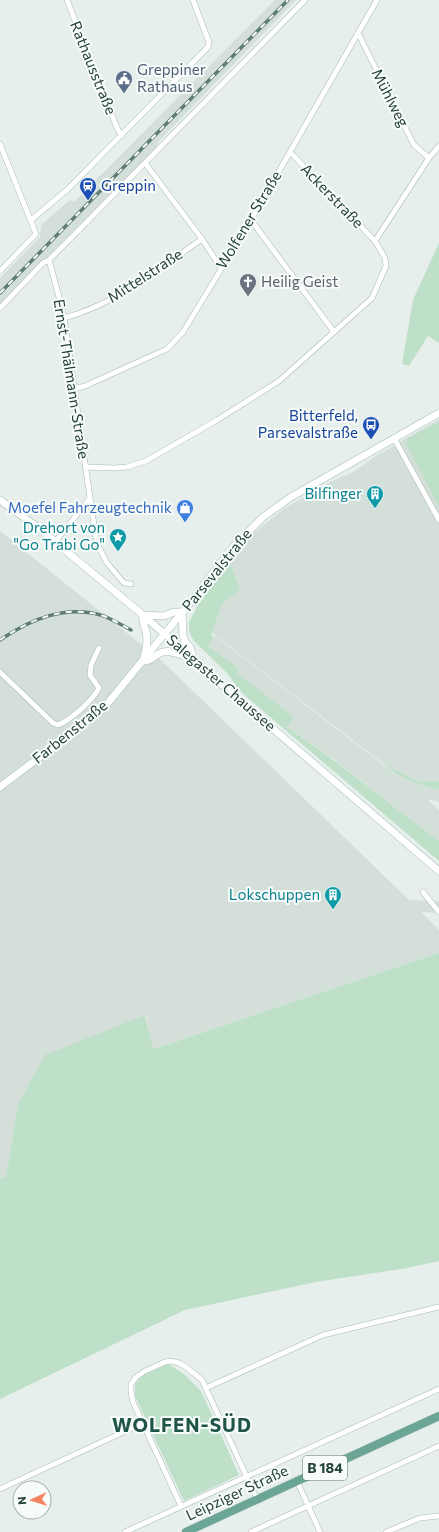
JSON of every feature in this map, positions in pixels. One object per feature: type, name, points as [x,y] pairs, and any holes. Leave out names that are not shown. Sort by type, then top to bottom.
[{"type":"main road","name":"Leipziger Straße","points":[[186,1532],[439,1416]]},
{"type":"street","name":"Rathausstraße","points":[[67,0],[118,130],[122,134]]},
{"type":"street","points":[[30,220],[59,197],[208,47],[209,42],[192,0]]},
{"type":"street","points":[[0,308],[305,0]]},
{"type":"street","name":"Wolfener Straße","points":[[74,389],[167,349],[183,332],[251,220],[378,0]]},
{"type":"street","name":"Mühlweg","points":[[358,33],[414,145],[429,158]]},
{"type":"street","points":[[0,144],[36,234],[0,271]]},
{"type":"street","points":[[374,241],[429,158],[439,146]]},
{"type":"street","name":"Ackerstraße","points":[[85,467],[127,467],[154,458],[279,381],[372,298],[386,266],[385,258],[374,241],[290,152]]},
{"type":"street","points":[[145,163],[202,239],[221,268]]},
{"type":"street","points":[[251,220],[334,332]]},
{"type":"street","name":"Mittelstraße","points":[[64,318],[73,316],[113,299],[202,239]]},
{"type":"street","name":"Ernst-Thälmann-Straße","points":[[49,260],[64,318],[89,499],[96,538],[102,554],[114,574],[124,583],[131,584]]},
{"type":"street","name":"Parsevalstraße","points":[[165,634],[238,541],[263,517],[291,497],[439,413]]},
{"type":"street","points":[[394,438],[439,520]]},
{"type":"street","points":[[55,542],[89,499]]},
{"type":"street","name":"Salegaster Chaussee","points":[[0,500],[28,520],[143,615],[437,869]]},
{"type":"street","points":[[174,612],[182,612],[183,636],[185,642],[190,647],[193,658],[169,652],[158,654],[150,661],[143,661],[147,644],[145,629],[142,623],[143,615],[164,616],[174,612]]},
{"type":"street","name":"Farbenstraße","points":[[0,787],[103,709],[165,634]]},
{"type":"street","points":[[0,672],[53,723],[58,726],[65,722],[95,695],[99,688],[90,675],[91,665],[99,648]]},
{"type":"street","points":[[423,892],[439,912]]},
{"type":"street","points":[[206,1388],[323,1335],[439,1307]]},
{"type":"street","points":[[181,1506],[142,1423],[133,1402],[131,1392],[132,1384],[136,1377],[165,1362],[171,1361],[180,1363],[202,1380],[246,1477],[258,1499]]},
{"type":"street","points":[[125,1532],[439,1389]]},
{"type":"street","points":[[0,1489],[142,1423]]},
{"type":"street","points":[[251,1532],[439,1446]]},
{"type":"street","points":[[297,1481],[320,1532]]},
{"type":"street","points":[[386,1532],[420,1518],[439,1516]]},
{"type":"shaded area","points":[[275,0],[296,0],[159,141],[156,149],[0,304],[0,278],[40,237],[41,225],[70,200],[74,202]]},
{"type":"shaded area","points":[[439,419],[439,781],[421,782],[384,764],[212,633],[222,604],[240,590],[230,562],[252,534],[285,508],[330,482],[353,472],[376,456]]},
{"type":"shaded area","points":[[0,531],[163,662],[409,900],[439,901],[439,913],[421,912],[439,930],[439,953],[152,1049],[146,1015],[18,1104],[6,1177],[0,1178]]},
{"type":"shaded area","points":[[215,636],[393,772],[420,785],[439,790],[439,802],[427,799],[439,810],[439,841],[325,753],[287,727],[294,717],[236,673],[239,670],[208,646]]},
{"type":"green space","points":[[439,243],[439,343],[428,336],[409,366],[402,364],[413,300]]},
{"type":"green space","points":[[439,422],[439,507],[406,443],[408,438]]},
{"type":"green space","points":[[252,534],[230,562],[240,590],[222,604],[212,633],[212,637],[215,636],[208,646],[239,669],[237,673],[294,717],[287,727],[324,753],[439,841],[439,861],[242,693],[226,672],[194,641],[189,632],[189,622],[198,605],[233,555]]},
{"type":"green space","points":[[384,764],[420,782],[439,781],[439,790],[410,780],[396,773]]},
{"type":"green space","points":[[439,953],[439,1261],[407,1268],[316,1282],[185,1310],[0,1399],[0,1178],[6,1177],[18,1104],[45,1055],[145,1015],[153,1049]]},
{"type":"green space","points":[[168,1364],[184,1374],[201,1391],[239,1475],[184,1501],[135,1396],[135,1384],[142,1376]]},
{"type":"railway","points":[[0,293],[288,0]]},
{"type":"railway","points":[[0,640],[12,632],[37,620],[63,613],[76,612],[104,616],[131,630]]},
{"type":"place","name":"Greppiner Rathaus","points":[[124,94]]},
{"type":"place","name":"Greppin","points":[[88,201]]},
{"type":"place","name":"Heilig Geist","points":[[248,297]]},
{"type":"place","name":"Bitterfeld, Parsevalstraße","points":[[371,440]]},
{"type":"place","name":"Bilfinger","points":[[375,509]]},
{"type":"place","name":"Moefel Fahrzeugtechnik","points":[[185,523]]},
{"type":"place","name":"Drehort von \"Go Trabi Go\"","points":[[118,552]]},
{"type":"place","name":"Lokschuppen","points":[[333,910]]},
{"type":"district","name":"WOLFEN-SÜD","points":[[182,1425]]}]
